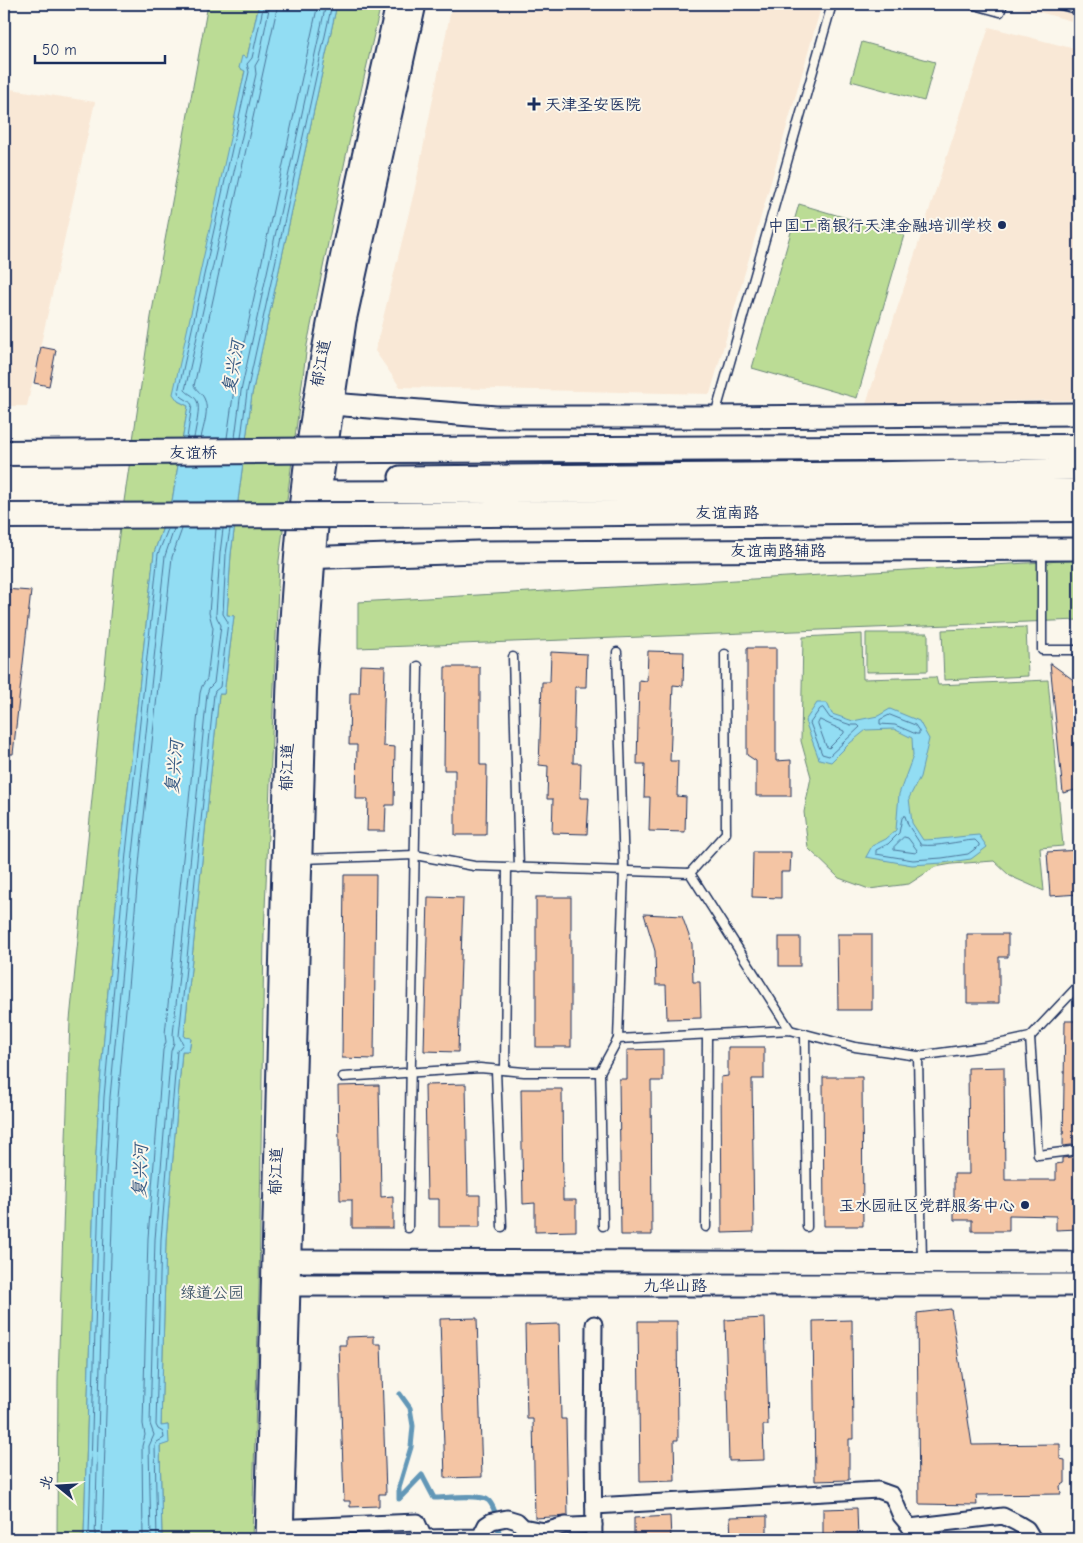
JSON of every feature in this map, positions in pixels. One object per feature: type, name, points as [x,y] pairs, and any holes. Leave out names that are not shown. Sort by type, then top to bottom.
[{"type":"main road","name":"友谊桥","points":[[4,454],[382,450],[1079,448]]},
{"type":"main road","name":"友谊南路","points":[[4,516],[1079,509]]},
{"type":"street","name":"郁江道","points":[[281,1261],[288,697],[323,404],[329,313],[397,4]]},
{"type":"street","name":"郁江道","points":[[323,404],[345,321],[415,4]]},
{"type":"street","points":[[323,404],[496,417],[1079,414]]},
{"type":"street","points":[[312,485],[1079,469]]},
{"type":"street","points":[[312,485],[1079,490]]},
{"type":"street","name":"友谊南路辅路","points":[[305,557],[477,552],[1079,549]]},
{"type":"street","name":"郁江道","points":[[274,1534],[280,1285],[301,860],[306,671],[305,557]]},
{"type":"street","name":"九华山路","points":[[281,1261],[1079,1263]]},
{"type":"street","name":"九华山路","points":[[280,1285],[1079,1285]]},
{"type":"street","points":[[274,1534],[417,1522],[424,1538],[480,1537],[486,1524],[507,1518],[517,1521],[524,1527],[538,1530],[545,1531],[566,1525],[594,1532],[594,1324]]},
{"type":"street","points":[[594,1506],[878,1490],[892,1495],[901,1516],[914,1533],[1003,1516],[1027,1529],[1032,1539]]},
{"type":"lane","points":[[714,417],[832,4]]},
{"type":"lane","points":[[971,4],[1000,12],[1003,4]]},
{"type":"lane","points":[[1057,4],[1079,10]]},
{"type":"lane","points":[[1042,549],[1042,650],[1079,650]]},
{"type":"lane","points":[[603,1226],[600,1072],[618,1039],[624,871],[617,652]]},
{"type":"lane","points":[[301,860],[415,855],[474,866],[690,873],[726,833],[725,654]]},
{"type":"lane","points":[[513,657],[520,868]]},
{"type":"lane","points":[[408,1228],[418,666]]},
{"type":"lane","points":[[505,1070],[507,867]]},
{"type":"lane","points":[[690,873],[790,1030]]},
{"type":"lane","points":[[618,1039],[790,1030],[855,1047],[918,1056],[984,1047],[1030,1037],[1079,985]]},
{"type":"lane","points":[[805,1034],[807,1227]]},
{"type":"lane","points":[[706,1227],[707,1035]]},
{"type":"lane","points":[[1030,1037],[1038,1155],[1079,1150]]},
{"type":"lane","points":[[918,1056],[922,1263]]},
{"type":"lane","points":[[343,1077],[480,1068],[524,1072],[600,1072]]},
{"type":"lane","points":[[496,1070],[502,1227]]},
{"type":"shaded area","points":[[452,4],[822,4],[710,394],[400,387],[375,351],[415,188]]},
{"type":"shaded area","points":[[1010,4],[1079,4],[1079,23]]},
{"type":"shaded area","name":"中国工商银行天津金融培训学校","points":[[989,27],[1079,50],[1079,400],[866,404]]},
{"type":"shaded area","points":[[4,88],[95,102],[27,406],[4,406]]},
{"type":"green space","points":[[208,4],[259,4],[247,58],[239,68],[245,70],[178,401],[188,406],[172,501],[154,553],[121,852],[99,1096],[94,1192],[84,1536],[78,1539],[57,1539],[58,1380],[70,1020],[116,556],[151,317]]},
{"type":"green space","name":"绿道公园","points":[[337,4],[381,4],[346,156],[307,345],[279,561],[264,934],[259,1294],[252,1539],[162,1539],[160,1445],[168,1443],[168,1425],[161,1426],[166,1239],[182,1051],[189,1051],[191,1039],[184,1037],[219,694],[224,694],[234,616],[227,615],[231,554],[252,394]]},
{"type":"green space","points":[[862,42],[935,62],[924,101],[851,81]]},
{"type":"green space","points":[[799,204],[904,235],[857,398],[752,368]]},
{"type":"green space","points":[[1079,560],[1079,620],[358,648],[358,602]]},
{"type":"green space","points":[[1026,627],[1028,676],[944,680],[942,630]]},
{"type":"green space","points":[[866,633],[928,633],[928,671],[866,672]]},
{"type":"green space","points":[[862,634],[863,679],[936,677],[938,685],[1048,680],[1063,846],[1040,848],[1044,891],[1010,876],[994,861],[935,867],[909,884],[869,889],[839,878],[808,848],[804,812],[811,777],[801,741],[803,637]]},
{"type":"water","name":"复兴河","points":[[259,4],[337,4],[252,394],[231,554],[227,615],[234,616],[224,694],[219,694],[184,1037],[191,1038],[189,1051],[182,1051],[166,1239],[161,1426],[168,1425],[169,1443],[160,1446],[162,1539],[78,1539],[84,1536],[94,1192],[99,1096],[121,852],[154,553],[172,501],[188,406],[178,401],[173,394],[245,71],[239,68],[242,56],[247,58]]},
{"type":"water","points":[[817,703],[827,703],[832,714],[853,721],[878,716],[890,709],[919,721],[929,739],[920,777],[909,798],[912,823],[923,840],[979,835],[987,847],[971,859],[943,863],[912,865],[866,857],[872,846],[886,839],[896,830],[899,794],[913,756],[912,738],[894,729],[866,730],[831,762],[819,759],[805,721]]},
{"type":"building","points":[[41,347],[56,350],[49,386],[34,383]]},
{"type":"building","points":[[4,589],[31,591],[13,754],[4,754]]},
{"type":"building","points":[[747,648],[776,648],[776,761],[791,760],[791,796],[756,796],[756,761],[747,755]]},
{"type":"building","points":[[648,651],[684,652],[683,686],[673,685],[670,761],[678,761],[677,796],[686,797],[685,832],[649,831],[650,797],[644,797],[645,764],[637,764],[639,680],[647,681]]},
{"type":"building","points":[[551,652],[587,654],[586,687],[575,687],[573,763],[581,763],[580,798],[589,798],[587,834],[552,833],[553,799],[547,799],[548,766],[539,765],[542,682],[550,682]]},
{"type":"building","points":[[1050,663],[1079,684],[1079,789],[1063,793]]},
{"type":"building","points":[[360,665],[385,666],[383,746],[395,747],[394,805],[386,805],[385,831],[367,831],[368,799],[356,799],[357,745],[349,745],[350,693],[359,693]]},
{"type":"building","points":[[445,667],[480,667],[480,765],[487,765],[486,835],[455,835],[455,770],[444,770]]},
{"type":"building","points":[[1079,850],[1079,894],[1050,896],[1047,852]]},
{"type":"building","points":[[753,852],[791,852],[790,872],[781,872],[781,898],[752,897]]},
{"type":"building","points":[[344,875],[376,875],[374,1059],[342,1058]]},
{"type":"building","points":[[428,897],[463,898],[458,1052],[424,1051]]},
{"type":"building","points":[[536,897],[571,897],[571,1047],[536,1047]]},
{"type":"building","points":[[644,914],[682,916],[692,944],[693,982],[700,982],[701,1018],[667,1019],[666,985],[656,985],[655,951]]},
{"type":"building","points":[[837,934],[872,934],[872,1010],[838,1010]]},
{"type":"building","points":[[967,934],[1008,934],[1008,957],[999,957],[999,1003],[967,1003]]},
{"type":"building","points":[[779,937],[800,937],[800,966],[779,966]]},
{"type":"building","points":[[1065,1021],[1079,1021],[1079,1144],[1063,1146]]},
{"type":"building","points":[[728,1047],[764,1047],[764,1079],[752,1079],[754,1232],[722,1233],[721,1077],[728,1076]]},
{"type":"building","points":[[663,1049],[663,1081],[651,1081],[652,1235],[621,1235],[619,1079],[627,1079],[627,1050]]},
{"type":"building","points":[[1004,1067],[1005,1180],[1056,1180],[1056,1164],[1062,1163],[1062,1158],[1079,1156],[1079,1229],[1056,1230],[1056,1216],[1009,1215],[1009,1231],[972,1231],[972,1220],[954,1220],[954,1174],[969,1174],[968,1068]]},
{"type":"building","points":[[823,1077],[862,1077],[863,1226],[824,1226]]},
{"type":"building","points":[[466,1084],[468,1195],[480,1195],[480,1227],[439,1227],[439,1199],[427,1199],[425,1085]]},
{"type":"building","points":[[379,1085],[381,1197],[393,1196],[393,1228],[352,1228],[352,1200],[340,1200],[338,1086]]},
{"type":"building","points":[[521,1089],[562,1089],[563,1200],[576,1200],[576,1231],[535,1232],[535,1203],[523,1204]]},
{"type":"building","points":[[951,1309],[972,1445],[1060,1444],[1060,1459],[1065,1460],[1065,1483],[1060,1486],[1061,1494],[976,1495],[977,1505],[919,1504],[917,1313]]},
{"type":"building","points":[[477,1318],[482,1477],[445,1478],[440,1319]]},
{"type":"building","points":[[765,1318],[768,1425],[763,1425],[764,1460],[729,1461],[725,1320]]},
{"type":"building","points":[[852,1320],[853,1439],[849,1439],[849,1480],[815,1481],[813,1321]]},
{"type":"building","points":[[638,1321],[677,1321],[678,1440],[674,1440],[675,1481],[640,1482]]},
{"type":"building","points":[[559,1324],[561,1419],[566,1419],[568,1516],[535,1518],[533,1419],[527,1419],[525,1325]]},
{"type":"building","points":[[374,1336],[374,1344],[381,1344],[386,1494],[379,1494],[379,1506],[350,1507],[350,1501],[344,1501],[339,1345],[346,1345],[346,1337]]},
{"type":"building","points":[[857,1508],[858,1539],[823,1539],[823,1509]]},
{"type":"building","points":[[670,1516],[671,1539],[634,1539],[634,1518]]},
{"type":"building","points":[[767,1516],[767,1539],[731,1539],[730,1517]]},
{"type":"waterway","points":[[400,1394],[410,1408],[413,1426],[411,1447],[399,1487],[399,1499],[422,1475],[434,1498],[479,1497],[485,1499],[489,1501],[494,1509],[500,1539]]},
{"type":"place","name":"天津圣安医院","points":[[534,104]]},
{"type":"place","name":"中国工商银行天津金融培训学校","points":[[1002,225]]},
{"type":"place","name":"玉水园社区党群服务中心","points":[[1025,1205]]}]
